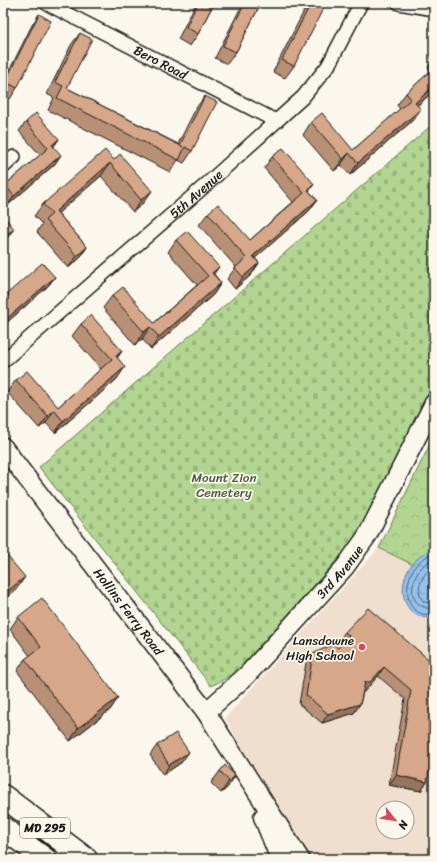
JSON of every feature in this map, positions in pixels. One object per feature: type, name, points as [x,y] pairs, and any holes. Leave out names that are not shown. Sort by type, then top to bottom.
[{"type":"highway","name":"MD 295","points":[[3,796],[86,859]]},
{"type":"highway","name":"MD 295","points":[[3,828],[45,859]]},
{"type":"street","name":"Bero Road","points":[[46,3],[276,121]]},
{"type":"street","name":"5th Avenue","points":[[3,361],[208,183],[316,83],[328,66],[361,3]]},
{"type":"street","points":[[399,3],[434,9]]},
{"type":"street","points":[[3,167],[14,157]]},
{"type":"street","name":"3rd Avenue","points":[[206,712],[247,675],[346,567],[367,536],[434,403]]},
{"type":"street","name":"Hollins Ferry Road","points":[[3,447],[206,712],[300,859]]},
{"type":"street","name":"Hollins Ferry Road","points":[[249,781],[280,859]]},
{"type":"shaded area","name":"Lansdowne High School","points":[[379,548],[434,575],[434,859],[305,859],[225,718]]},
{"type":"green space","name":"Mount Zion Cemetery","points":[[434,123],[434,384],[367,518],[351,544],[235,674],[211,686],[39,467]]},
{"type":"green space","points":[[434,436],[434,575],[379,548]]},
{"type":"water","points":[[434,547],[434,618],[422,617],[413,613],[407,606],[403,588],[409,568],[418,558]]},
{"type":"building","points":[[198,3],[214,3],[198,34],[186,27]]},
{"type":"building","points":[[245,3],[261,3],[236,52],[223,46]]},
{"type":"building","points":[[311,3],[321,3],[325,5],[294,66],[282,60]]},
{"type":"building","points":[[39,14],[51,21],[17,88],[10,84],[4,95],[3,80],[5,82]]},
{"type":"building","points":[[80,33],[92,39],[67,88],[183,147],[180,145],[205,96],[217,102],[192,151],[185,147],[179,160],[57,98],[63,86],[55,82]]},
{"type":"building","points":[[434,68],[434,86],[415,103],[421,109],[358,163],[349,153],[343,159],[311,122],[322,113],[353,150],[411,99],[406,93]]},
{"type":"building","points":[[36,113],[59,139],[52,145],[61,155],[14,196],[5,185],[48,148],[26,122]]},
{"type":"building","points":[[283,148],[314,184],[308,190],[317,200],[253,256],[259,263],[243,277],[235,268],[246,258],[208,213],[218,204],[250,240],[304,193],[272,157]]},
{"type":"building","points":[[105,150],[114,160],[120,154],[152,191],[141,200],[110,163],[56,211],[87,247],[77,256],[45,220],[52,214],[43,204]]},
{"type":"building","points":[[4,216],[14,229],[3,237],[3,217]]},
{"type":"building","points":[[187,231],[219,267],[212,273],[221,283],[159,337],[150,327],[144,332],[112,296],[123,287],[154,323],[208,276],[176,240]]},
{"type":"building","points":[[42,263],[55,277],[3,322],[3,301],[9,295],[8,293]]},
{"type":"building","points":[[91,315],[122,351],[116,356],[125,367],[63,421],[54,410],[48,416],[16,380],[27,371],[58,407],[112,359],[81,324]]},
{"type":"building","points":[[3,551],[25,577],[3,595]]},
{"type":"building","points":[[42,598],[118,698],[78,728],[25,659],[41,647],[18,617]]},
{"type":"building","points":[[368,608],[434,664],[434,746],[427,782],[396,775],[411,690],[384,667],[370,682],[365,682],[360,704],[328,714],[306,695],[313,654],[333,644],[338,648],[349,636],[345,632]]},
{"type":"building","points":[[176,733],[189,752],[169,765],[157,745]]},
{"type":"building","points":[[225,765],[235,776],[229,781],[220,771]]},
{"type":"place","name":"Lansdowne High School","points":[[362,647]]}]
